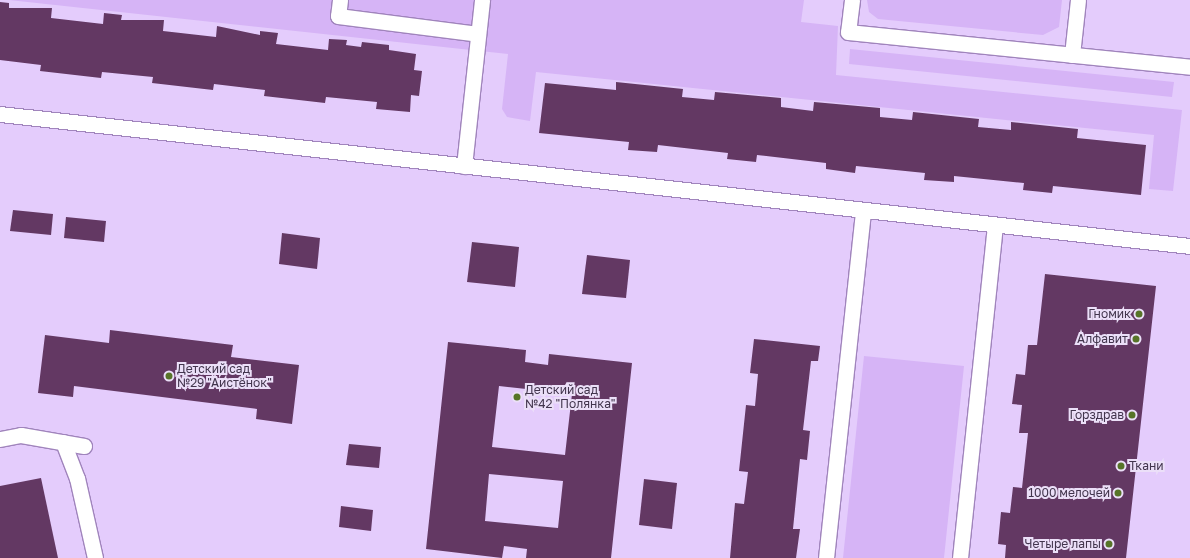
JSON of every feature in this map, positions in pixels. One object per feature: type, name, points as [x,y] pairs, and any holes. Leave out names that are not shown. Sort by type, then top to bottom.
[{"type":"lane","points":[[340,0],[338,16],[478,34]]},
{"type":"lane","points":[[464,166],[482,0]]},
{"type":"lane","points":[[852,0],[848,32],[1190,67]]},
{"type":"lane","points":[[1072,54],[1078,0]]},
{"type":"lane","points":[[0,114],[1190,246]]},
{"type":"lane","points":[[826,558],[863,210]]},
{"type":"lane","points":[[960,558],[995,225]]},
{"type":"lane","points":[[0,439],[21,435],[84,446]]},
{"type":"lane","points":[[63,442],[77,478],[94,558]]},
{"type":"shaded area","points":[[9,0],[804,0],[801,22],[838,26],[836,75],[1182,110],[1173,191],[1149,189],[1154,135],[536,72],[530,121],[507,117],[502,109],[508,54]]},
{"type":"shaded area","points":[[867,0],[1062,0],[1059,27],[1043,35],[878,19],[869,12]]},
{"type":"shaded area","points":[[850,49],[1174,82],[1172,97],[849,64]]},
{"type":"shaded area","points":[[864,356],[964,366],[944,558],[843,558]]},
{"type":"building","points":[[0,2],[9,3],[9,8],[52,8],[51,18],[103,24],[104,13],[122,15],[121,20],[164,20],[163,31],[216,37],[217,26],[260,35],[260,31],[278,33],[276,44],[328,50],[329,39],[347,40],[346,45],[361,47],[362,42],[389,45],[389,50],[416,54],[414,70],[422,71],[419,96],[411,95],[410,112],[376,109],[377,102],[326,97],[325,103],[264,96],[265,90],[214,84],[213,90],[152,83],[153,77],[102,72],[101,78],[40,71],[41,65],[0,60]]},
{"type":"building","points":[[616,82],[683,89],[682,97],[714,100],[715,92],[781,98],[781,107],[813,111],[814,102],[880,108],[880,117],[912,120],[913,112],[979,119],[978,127],[1011,130],[1011,122],[1078,129],[1077,138],[1146,145],[1141,195],[1053,186],[1052,193],[1023,190],[1024,183],[954,176],[954,182],[924,180],[925,173],[856,166],[855,173],[826,169],[826,163],[757,155],[756,162],[727,159],[728,153],[658,145],[657,152],[628,150],[629,142],[539,133],[545,83],[616,90]]},
{"type":"building","points":[[13,210],[53,214],[51,235],[10,231]]},
{"type":"building","points":[[66,217],[106,221],[104,242],[64,238]]},
{"type":"building","points":[[282,233],[320,238],[317,269],[279,264]]},
{"type":"building","points":[[472,242],[519,247],[515,287],[467,282]]},
{"type":"building","points":[[587,255],[630,260],[626,298],[582,294]]},
{"type":"building","points":[[1045,274],[1156,286],[1126,558],[1005,558],[1006,545],[998,544],[1001,512],[1010,513],[1013,487],[1022,488],[1028,433],[1019,433],[1022,405],[1012,404],[1016,374],[1025,375],[1028,345],[1037,345]]},
{"type":"building","name":"Детский сад №29 \"Аистёнок\"","points":[[110,330],[233,345],[231,357],[299,365],[292,424],[256,419],[257,409],[74,386],[73,397],[38,393],[45,335],[109,343]]},
{"type":"building","points":[[754,339],[820,346],[818,361],[811,361],[803,430],[810,431],[807,460],[800,459],[793,529],[800,529],[796,558],[730,558],[735,503],[744,504],[748,472],[739,471],[746,405],[755,406],[758,374],[750,373]]},
{"type":"building","points":[[448,342],[526,350],[525,362],[548,365],[549,354],[632,363],[611,558],[526,558],[527,549],[504,546],[502,558],[426,549]],"holes":[[[499,386],[572,394],[565,455],[492,447]],[[489,474],[563,481],[558,528],[485,521]]]},
{"type":"building","points":[[349,444],[381,447],[379,468],[346,465]]},
{"type":"building","points":[[41,478],[58,558],[0,558],[0,486]]},
{"type":"building","points":[[644,479],[677,483],[672,529],[639,525]]},
{"type":"building","points":[[341,506],[373,510],[371,531],[339,527]]},
{"type":"place","name":"Гномик","points":[[1139,314]]},
{"type":"place","name":"Алфавит","points":[[1136,339]]},
{"type":"place","name":"Детский сад №29 \"Аистёнок\"","points":[[169,376]]},
{"type":"place","name":"Детский сад №42 \"Полянка\"","points":[[517,397]]},
{"type":"place","name":"Горздрав","points":[[1132,415]]},
{"type":"place","name":"Ткани","points":[[1121,466]]},
{"type":"place","name":"1000 мелочей","points":[[1118,493]]},
{"type":"place","name":"Четыре лапы","points":[[1109,544]]}]
